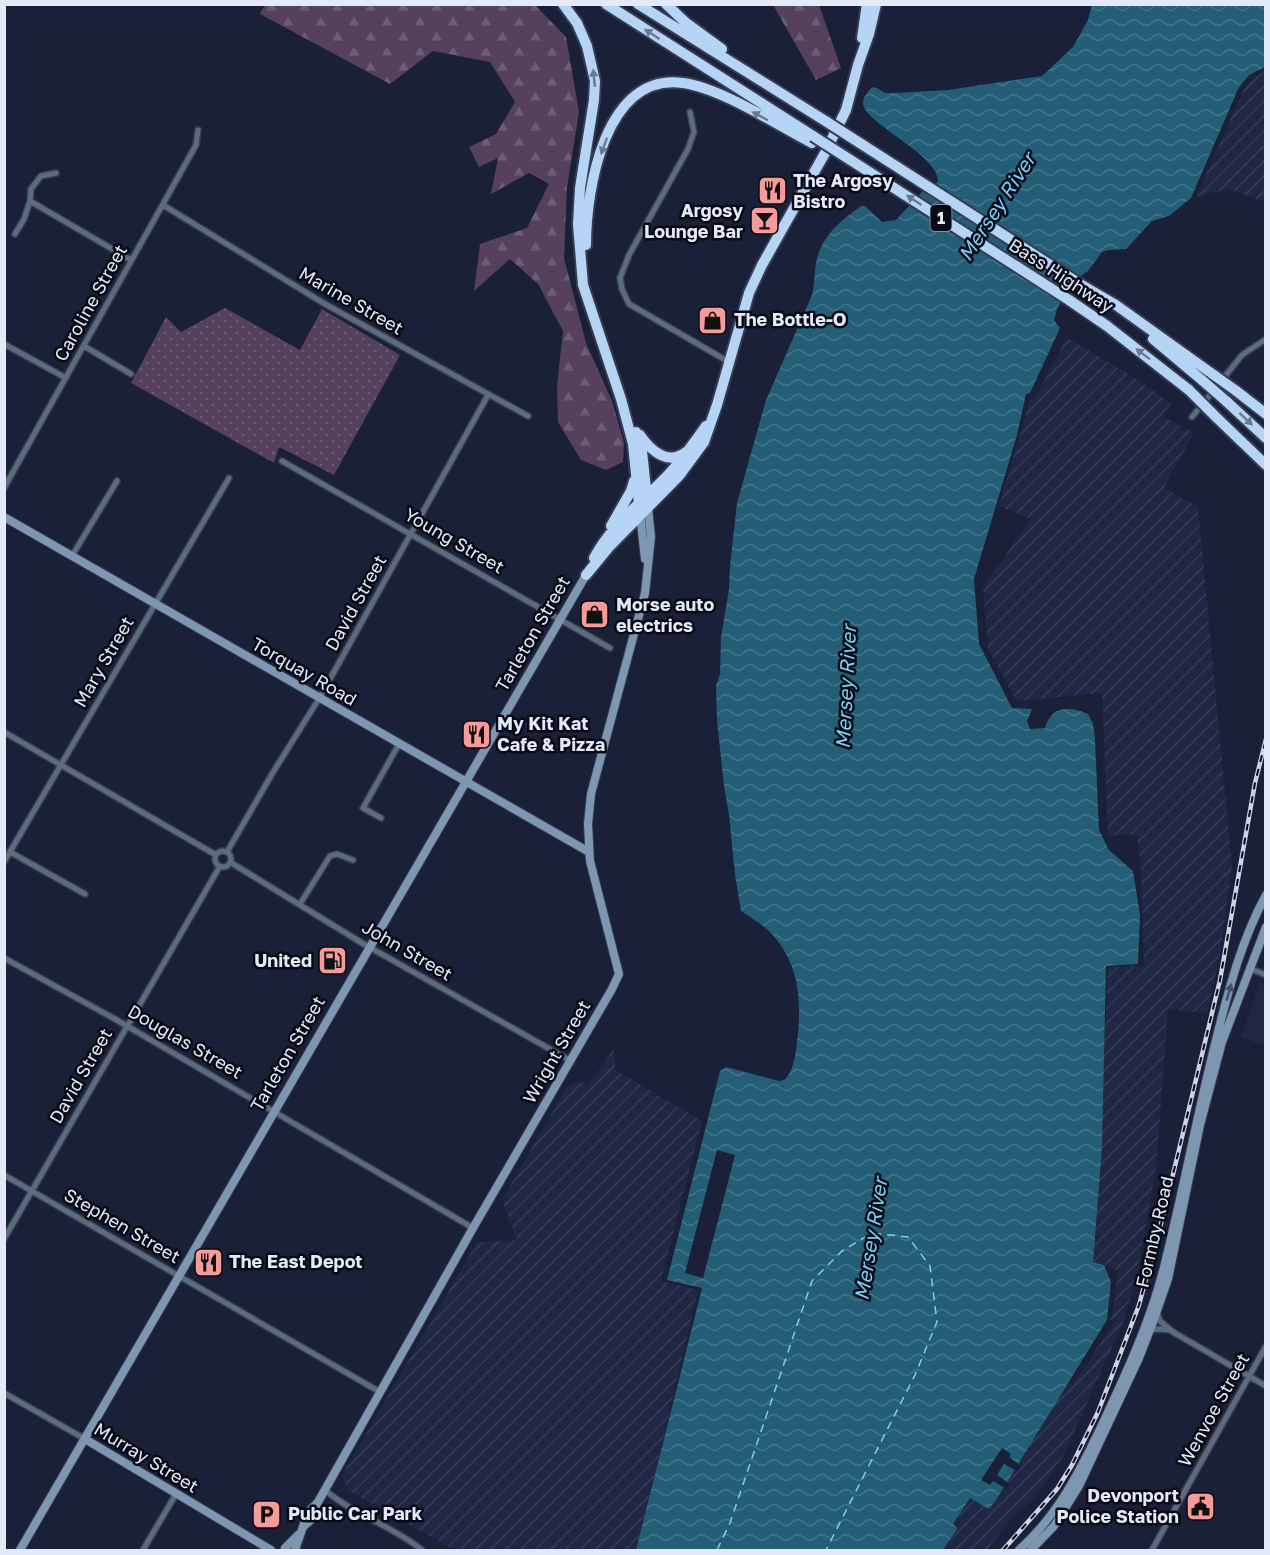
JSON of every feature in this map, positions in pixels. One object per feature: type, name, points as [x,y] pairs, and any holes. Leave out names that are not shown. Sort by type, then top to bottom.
[{"type":"highway","points":[[563,4],[577,23],[595,81],[580,188],[578,224],[583,285],[621,399],[633,444],[635,478],[643,505]]},
{"type":"highway","points":[[606,4],[813,139]]},
{"type":"highway","name":"Bass Highway","points":[[638,4],[1116,305],[1207,377]]},
{"type":"highway","points":[[666,4],[685,22],[772,87]]},
{"type":"highway","points":[[858,65],[867,4]]},
{"type":"highway","points":[[858,65],[876,4]]},
{"type":"highway","name":"Tarleton Street","points":[[586,575],[601,545],[643,505],[679,476],[698,453],[707,437],[744,308],[755,279],[834,136],[846,110],[858,65]]},
{"type":"highway","points":[[601,343],[586,255],[589,195],[595,169],[611,126],[627,102],[639,92],[651,87],[680,83],[712,91],[813,139]]},
{"type":"highway","name":"Bass Highway","points":[[813,139],[874,175],[1070,300],[1116,333],[1189,390],[1266,465]]},
{"type":"highway","points":[[1207,377],[1235,390],[1266,414]]},
{"type":"highway","points":[[1207,377],[1226,401],[1266,438]]},
{"type":"highway","points":[[621,399],[634,425],[642,451],[643,505]]},
{"type":"highway","name":"Tarleton Street","points":[[586,575],[690,449],[714,415]]},
{"type":"highway","points":[[634,425],[650,447],[662,456],[679,457],[690,449]]},
{"type":"highway","points":[[1232,433],[1266,473]]},
{"type":"highway","points":[[601,545],[631,491],[635,478]]},
{"type":"main road","name":"Wright Street","points":[[288,1550],[302,1529],[313,1518],[318,1502],[619,974],[593,879],[588,824],[591,794],[642,605],[647,575],[643,505]]},
{"type":"main road","name":"Torquay Road","points":[[4,517],[589,852]]},
{"type":"main road","name":"Tarleton Street","points":[[20,1551],[273,1111],[586,575]]},
{"type":"main road","name":"Formby Road","points":[[1018,1551],[1045,1525],[1064,1498],[1111,1407],[1146,1324],[1162,1273],[1213,1051],[1249,930],[1266,895]]},
{"type":"main road","name":"Formby Road","points":[[1031,1551],[1054,1526],[1079,1485],[1104,1436],[1158,1309],[1170,1270],[1200,1125],[1219,1052],[1266,927]]},
{"type":"main road","points":[[1240,957],[1252,938],[1261,938]]},
{"type":"main road","name":"Murray Street","points":[[85,1439],[271,1551]]},
{"type":"street","points":[[690,112],[694,132],[688,149],[629,255],[620,278],[629,304],[729,362]]},
{"type":"street","name":"Caroline Street","points":[[4,488],[164,205],[196,145],[198,130]]},
{"type":"street","points":[[15,234],[24,219],[31,189],[41,177],[57,173]]},
{"type":"street","points":[[30,201],[131,260]]},
{"type":"street","name":"Marine Street","points":[[164,205],[325,304],[528,416]]},
{"type":"street","points":[[1192,417],[1242,355],[1266,339]]},
{"type":"street","points":[[4,344],[66,378]]},
{"type":"street","points":[[84,346],[131,374]]},
{"type":"street","name":"David Street","points":[[227,852],[320,697],[488,395]]},
{"type":"street","name":"Young Street","points":[[282,461],[610,648]]},
{"type":"street","name":"Mary Street","points":[[4,862],[229,478]]},
{"type":"street","points":[[72,556],[117,481]]},
{"type":"street","points":[[4,732],[216,855]]},
{"type":"street","points":[[381,818],[363,808],[399,744]]},
{"type":"street","points":[[222,851],[227,852],[230,862],[220,866],[216,855],[222,851]]},
{"type":"street","points":[[10,852],[85,894]]},
{"type":"street","points":[[300,904],[330,856],[337,854],[353,860]]},
{"type":"street","name":"John Street","points":[[230,862],[369,948],[571,1061]]},
{"type":"street","name":"David Street","points":[[4,1239],[220,866]]},
{"type":"street","name":"Douglas Street","points":[[4,958],[127,1026],[473,1228]]},
{"type":"street","points":[[1249,968],[1266,975]]},
{"type":"street","name":"Stephen Street","points":[[4,1175],[380,1392]]},
{"type":"street","points":[[1158,1309],[1157,1315],[1160,1321],[1173,1332],[1266,1386]]},
{"type":"street","points":[[1150,1330],[1164,1329],[1173,1332]]},
{"type":"street","name":"Wenvoe Street","points":[[1152,1551],[1266,1346]]},
{"type":"street","name":"Murray Street","points":[[4,1393],[85,1439]]},
{"type":"street","points":[[325,1490],[345,1505],[405,1538],[422,1551]]},
{"type":"street","points":[[143,1551],[176,1494]]},
{"type":"shaded area","points":[[1265,71],[1265,202],[1228,189],[1196,197],[1244,89],[1252,78]]},
{"type":"shaded area","points":[[1067,338],[1132,376],[1171,403],[1164,417],[1194,433],[1164,488],[1198,507],[1232,866],[1219,960],[1207,1013],[1168,1009],[1156,1169],[1136,1281],[1122,1325],[1064,1455],[1037,1495],[1009,1522],[987,1550],[944,1550],[959,1527],[954,1524],[1002,1445],[1067,1381],[1073,1385],[1114,1322],[1110,1319],[1113,1313],[1118,1271],[1093,1262],[1108,967],[1144,966],[1141,869],[1137,834],[1108,836],[1102,693],[1016,701],[988,649],[983,587],[1031,519],[999,506],[1030,400],[1035,398]]},
{"type":"shaded area","points":[[1259,982],[1265,985],[1265,1046],[1241,1037]]},
{"type":"shaded area","points":[[614,1049],[615,1070],[702,1121],[661,1281],[698,1290],[637,1550],[454,1550],[346,1489],[342,1476],[477,1242],[517,1240],[502,1200],[566,1088],[577,1082],[589,1083]]},
{"type":"green space","points":[[265,5],[535,5],[566,37],[579,112],[567,187],[564,258],[586,343],[612,401],[624,443],[623,462],[606,470],[581,460],[558,422],[557,386],[563,331],[538,284],[510,259],[474,291],[480,244],[527,228],[549,184],[529,173],[491,194],[498,158],[479,167],[469,147],[496,134],[515,102],[490,62],[433,51],[390,84],[260,14]]},
{"type":"green space","points":[[773,5],[819,5],[841,68],[816,80]]},
{"type":"green space","points":[[225,308],[300,350],[322,309],[400,355],[334,475],[279,447],[274,463],[131,383],[166,317],[181,332]]},
{"type":"water","name":"Mersey River","points":[[1092,5],[1265,5],[1265,67],[1249,75],[1239,87],[1191,198],[1169,216],[1152,221],[1126,249],[1102,252],[1088,271],[1073,281],[1057,309],[1054,320],[1060,328],[1030,393],[1026,394],[1017,435],[974,579],[979,644],[1012,708],[1032,709],[1027,721],[1030,729],[1045,728],[1052,715],[1062,710],[1068,709],[1088,714],[1093,724],[1095,739],[1099,830],[1109,850],[1133,871],[1140,915],[1138,964],[1106,966],[1102,1147],[1093,1262],[1104,1265],[1111,1282],[1107,1320],[996,1500],[989,1509],[970,1498],[953,1524],[958,1528],[943,1550],[636,1550],[702,1288],[667,1280],[720,1071],[726,1067],[779,1081],[784,1080],[792,1068],[797,1047],[799,1011],[793,968],[779,942],[768,930],[741,911],[717,720],[716,686],[720,674],[721,637],[729,589],[737,503],[766,400],[812,295],[817,258],[829,234],[861,206],[865,206],[882,222],[896,220],[922,192],[938,182],[935,172],[927,161],[866,111],[863,101],[872,87],[885,93],[948,90],[1042,76],[1073,47],[1088,20]]},
{"type":"pier","points":[[717,1150],[735,1155],[703,1278],[685,1273]]},
{"type":"pier","points":[[1002,1448],[1011,1454],[1009,1457],[1021,1466],[1018,1472],[1004,1464],[997,1475],[1010,1484],[1007,1489],[993,1481],[990,1485],[981,1480]]},
{"type":"ferry route","points":[[717,1550],[730,1523],[812,1281],[842,1251],[872,1233],[908,1237],[930,1266],[937,1322],[915,1375],[826,1550]]},
{"type":"railway","points":[[1003,1550],[1057,1489],[1072,1465],[1098,1412],[1139,1305],[1220,980],[1255,783],[1266,739]]},
{"type":"place","name":"The Argosy Bistro","points":[[772,191]]},
{"type":"place","name":"Argosy Lounge Bar","points":[[764,221]]},
{"type":"place","name":"The Bottle-O","points":[[713,320]]},
{"type":"place","name":"Morse auto electrics","points":[[595,615]]},
{"type":"place","name":"My Kit Kat Cafe & Pizza","points":[[476,734]]},
{"type":"place","name":"United","points":[[333,961]]},
{"type":"place","name":"The East Depot","points":[[208,1262]]},
{"type":"place","name":"Devonport Police Station","points":[[1200,1506]]},
{"type":"place","name":"Public Car Park","points":[[267,1514]]}]
